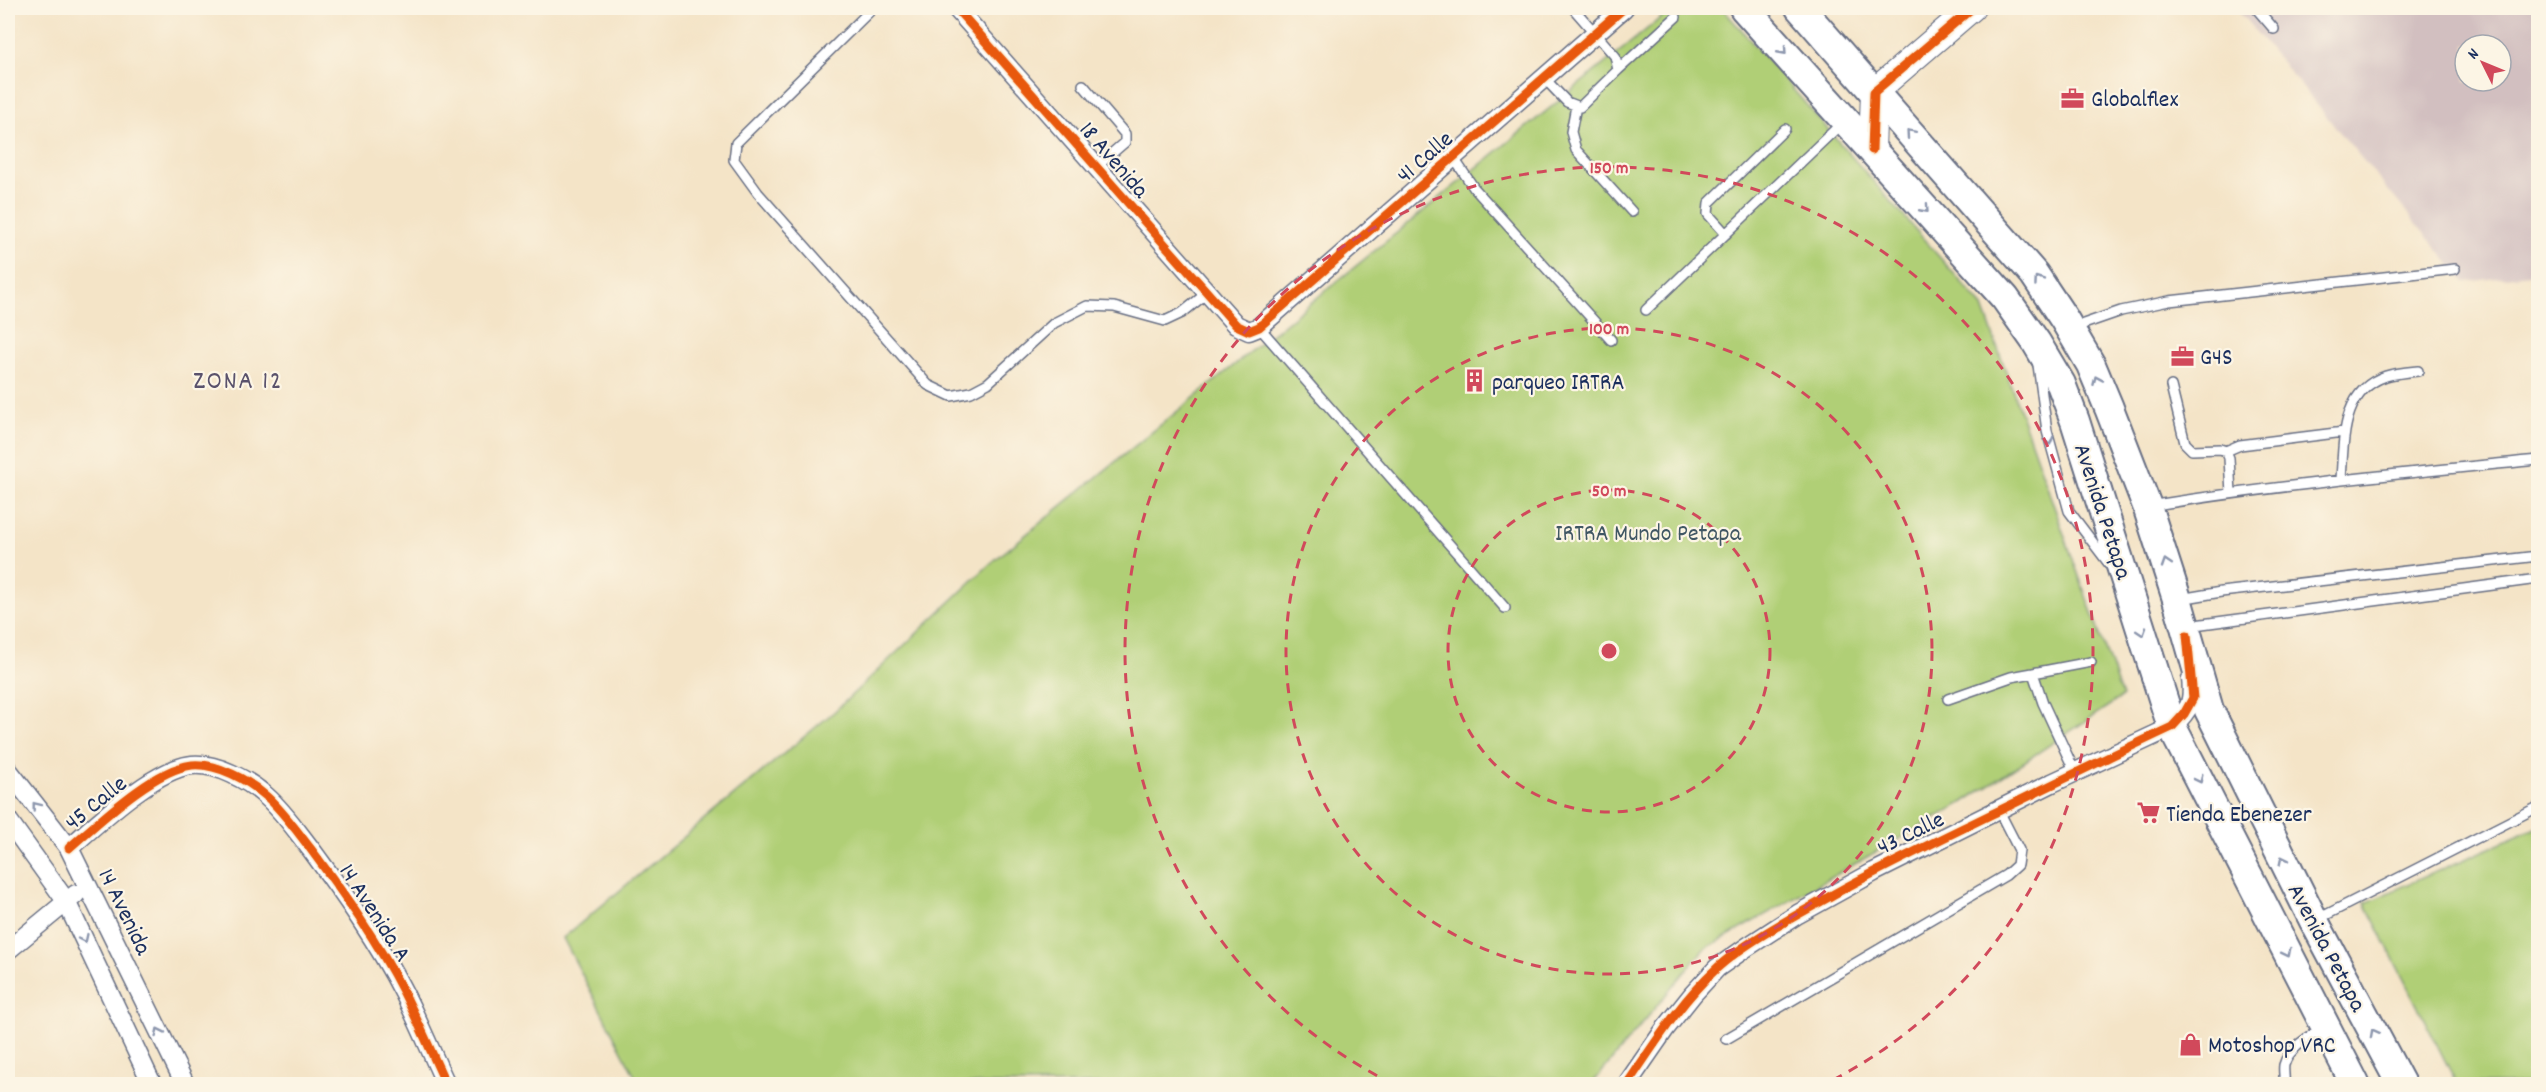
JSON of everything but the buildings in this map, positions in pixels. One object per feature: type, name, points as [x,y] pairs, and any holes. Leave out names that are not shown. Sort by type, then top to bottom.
[{"type":"main road","name":"Avenida Petapa","points":[[1744,8],[2004,298],[2036,342],[2061,384],[2075,421],[2172,727],[2355,1084]]},
{"type":"main road","name":"Avenida Petapa","points":[[1800,8],[2034,274],[2091,365],[2147,506],[2209,710],[2314,921],[2401,1084]]},
{"type":"street","name":"18 Avenida","points":[[956,8],[1236,325],[1254,329]]},
{"type":"street","name":"41 Calle","points":[[1254,329],[1624,8]]},
{"type":"street","points":[[1872,150],[1874,92],[1972,8]]},
{"type":"street","name":"43 Calle","points":[[1627,1084],[1665,1029],[1717,968],[1798,914],[1874,872],[2075,772],[2172,727],[2184,714],[2193,698],[2186,631]]},
{"type":"street","name":"45 Calle","points":[[69,848],[126,799],[174,769],[192,765],[208,765],[244,780]]},
{"type":"street","name":"14 Avenida","points":[[8,770],[69,848],[185,1084]]},
{"type":"street","name":"14 Avenida A","points":[[244,780],[281,810],[363,924],[404,993],[446,1084]]},
{"type":"street","name":"14 Avenida","points":[[8,820],[66,901],[152,1084]]},
{"type":"street","points":[[8,950],[87,886]]},
{"type":"lane","points":[[873,8],[736,142],[734,160],[758,193],[928,385],[951,396],[971,392],[988,383],[1054,323],[1087,306],[1114,307],[1165,321],[1182,313],[1207,293]]},
{"type":"lane","points":[[1573,8],[1615,56],[1618,70]]},
{"type":"lane","points":[[2256,8],[2274,29]]},
{"type":"lane","points":[[1544,78],[1567,102],[1580,106],[1587,102],[1676,17]]},
{"type":"lane","points":[[1083,85],[1126,138],[1125,142],[1096,167]]},
{"type":"lane","points":[[1576,106],[1571,132],[1576,150],[1632,212]]},
{"type":"lane","points":[[1646,310],[1845,120]]},
{"type":"lane","points":[[1726,234],[1708,214],[1709,203],[1785,129]]},
{"type":"lane","points":[[1453,157],[1474,188],[1611,340]]},
{"type":"lane","points":[[2070,329],[2121,311],[2169,301],[2455,269]]},
{"type":"lane","points":[[1254,329],[1505,608]]},
{"type":"lane","points":[[2341,479],[2344,432],[2349,410],[2360,391],[2385,376],[2418,371]]},
{"type":"lane","points":[[2171,386],[2188,447],[2198,450],[2226,451],[2240,445],[2344,432]]},
{"type":"lane","points":[[2226,451],[2229,458],[2231,493]]},
{"type":"lane","points":[[2147,506],[2341,479],[2538,460]]},
{"type":"lane","points":[[2177,599],[2538,556]]},
{"type":"lane","points":[[2186,631],[2538,579]]},
{"type":"lane","points":[[1948,699],[2011,677],[2091,662]]},
{"type":"lane","points":[[2033,673],[2043,703],[2075,772]]},
{"type":"lane","points":[[2314,921],[2538,807]]},
{"type":"lane","points":[[1726,1039],[2006,874],[2017,865],[2019,850],[1999,811]]},
{"type":"lane","points":[[2284,1084],[2283,1067],[2287,1057],[2311,1035],[2326,1028]]},
{"type":"shaded area","points":[[2236,8],[2538,8],[2538,273],[2465,282]]},
{"type":"green space","name":"IRTRA Mundo Petapa","points":[[1673,8],[1722,8],[1983,307],[2122,697],[1962,803],[1703,950],[1592,1084],[639,1084],[563,938],[835,711],[991,563]]},
{"type":"green space","points":[[2538,827],[2538,1084],[2457,1084],[2365,903]]},
{"type":"cycle path","points":[[956,8],[1236,325],[1249,331],[1259,327],[1624,8]]},
{"type":"cycle path","points":[[1872,150],[1874,92],[1972,8]]},
{"type":"cycle path","points":[[1627,1084],[1691,995],[1716,969],[1757,939],[1789,919],[1893,863],[2172,727],[2184,714],[2193,698],[2187,635]]},
{"type":"cycle path","points":[[69,848],[144,786],[177,769],[192,765],[212,767],[250,784],[272,802],[289,821],[360,919],[404,993],[446,1084]]},
{"type":"place","name":"Globalflex","points":[[2073,98]]},
{"type":"place","name":"G4S","points":[[2182,356]]},
{"type":"place","name":"parqueo IRTRA","points":[[1474,381]]},
{"type":"place","name":"Tienda Ebenezer","points":[[2148,813]]},
{"type":"place","name":"Motoshop VRC","points":[[2190,1044]]},
{"type":"district","name":"ZONA 12","points":[[238,379]]}]
